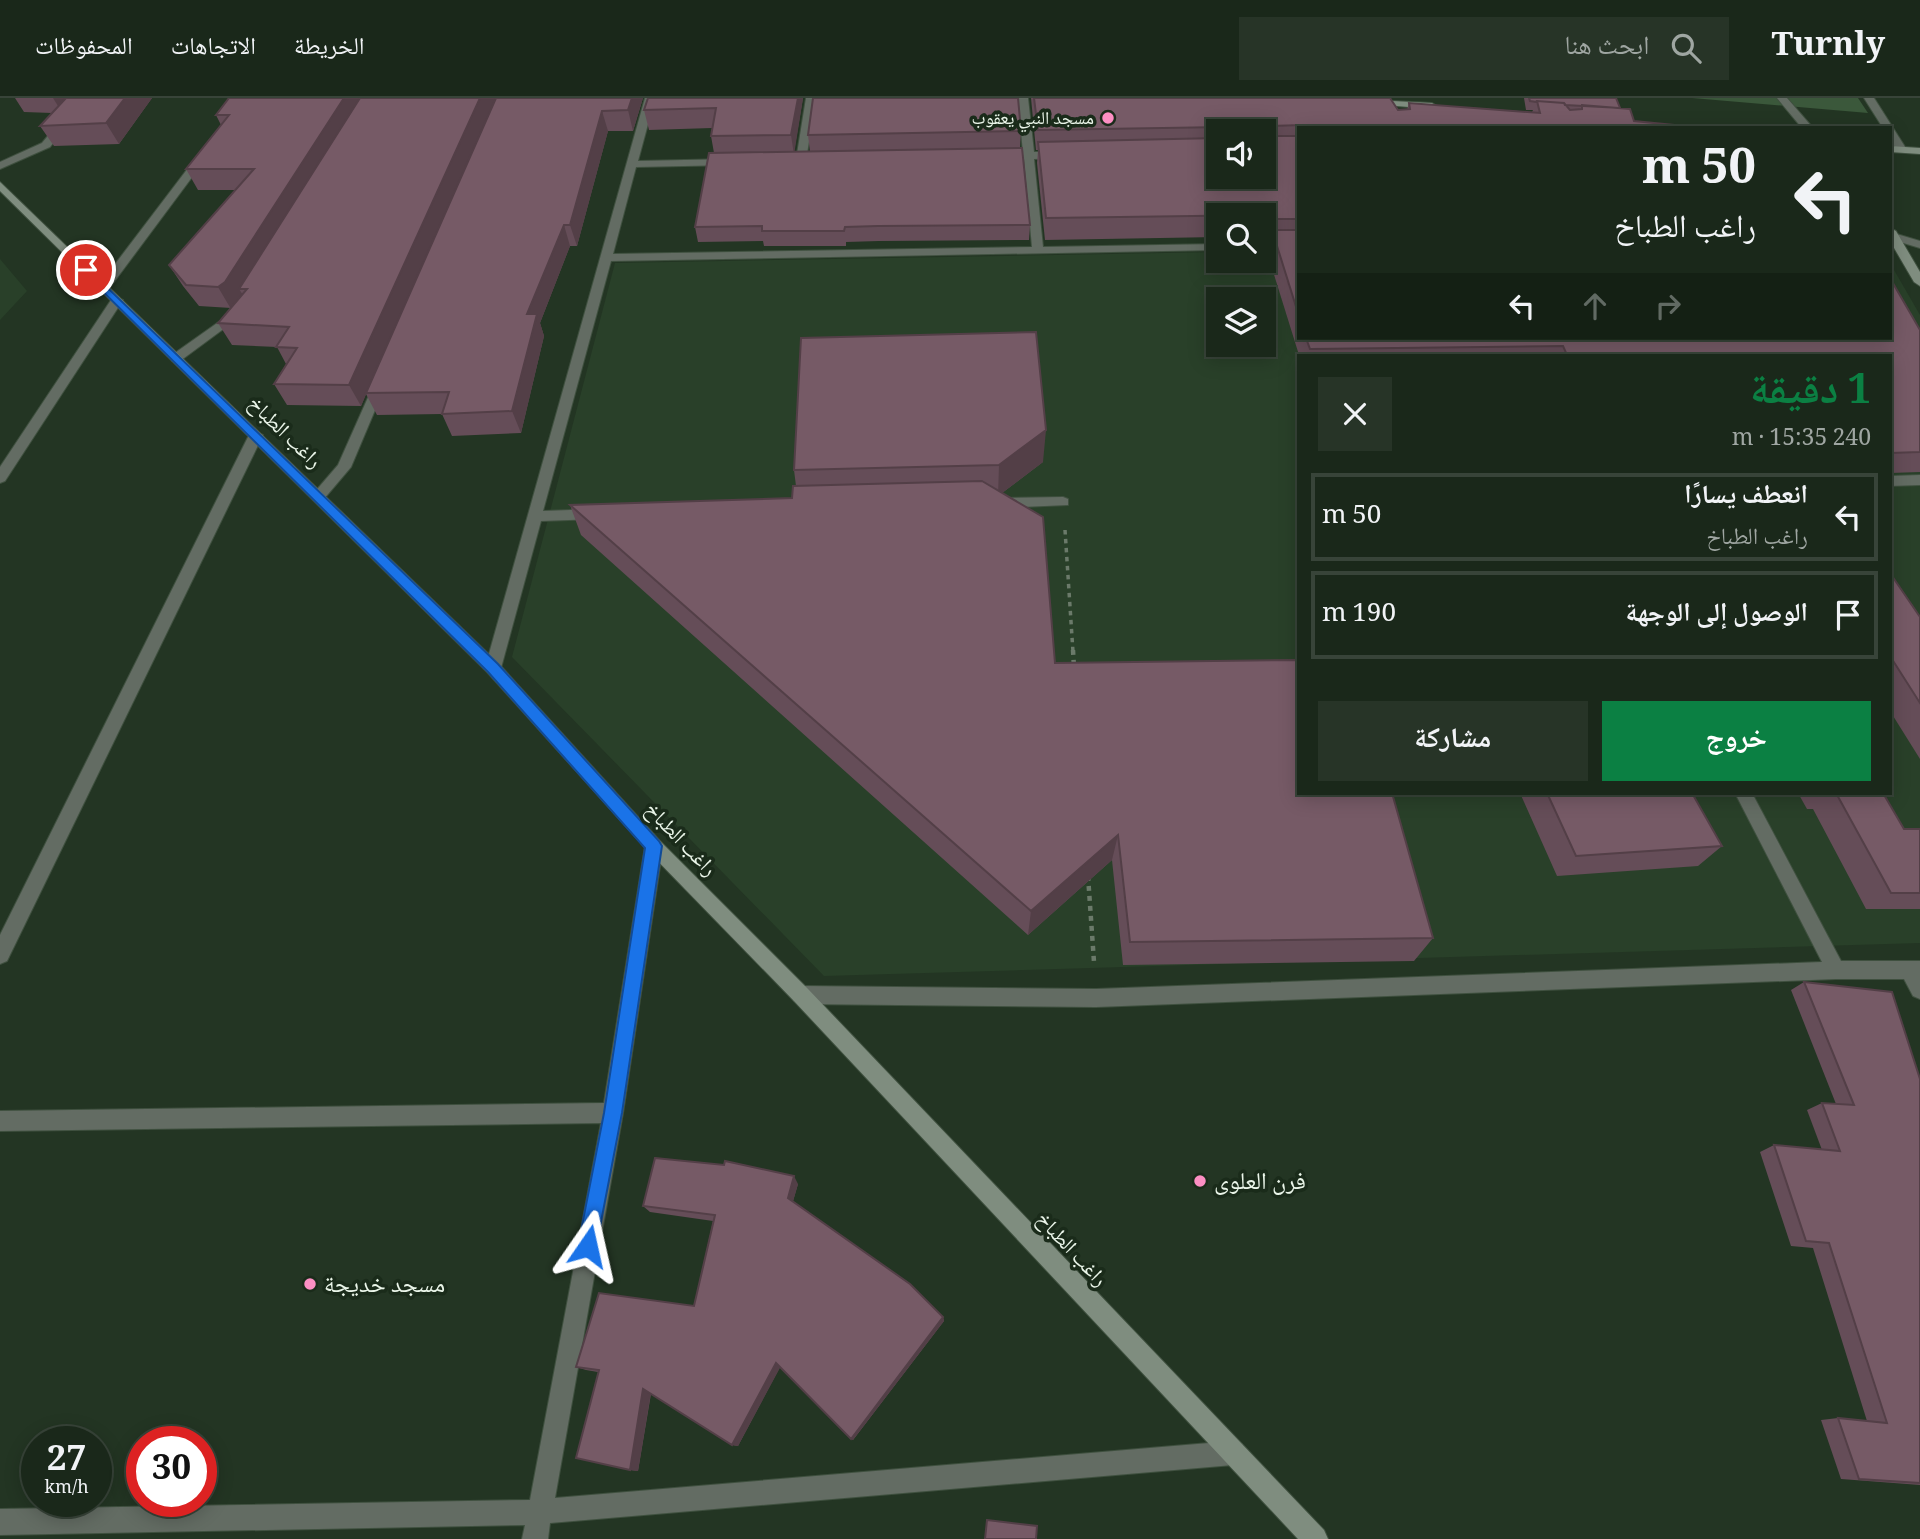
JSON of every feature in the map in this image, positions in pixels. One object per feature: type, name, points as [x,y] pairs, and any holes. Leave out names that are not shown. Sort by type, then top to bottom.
[{"type":"main road","points":[[1338,98],[1386,106],[1438,107]]},
{"type":"main road","points":[[1892,149],[1920,151]]},
{"type":"main road","name":"راغب الطباخ","points":[[0,185],[493,668],[653,846],[801,995],[1315,1539]]},
{"type":"main road","points":[[1892,236],[1920,282]]},
{"type":"street","points":[[0,166],[46,145],[85,98]]},
{"type":"street","points":[[493,668],[650,98]]},
{"type":"street","points":[[801,160],[811,98]]},
{"type":"street","points":[[1023,98],[1038,250]]},
{"type":"street","points":[[1782,98],[1806,126]]},
{"type":"street","points":[[1869,98],[1887,126]]},
{"type":"street","points":[[1892,134],[1902,150]]},
{"type":"street","points":[[0,478],[111,293],[213,142]]},
{"type":"street","points":[[989,156],[1069,155]]},
{"type":"street","points":[[788,160],[814,160]]},
{"type":"street","points":[[632,164],[749,161]]},
{"type":"street","points":[[1892,234],[1920,245]]},
{"type":"street","points":[[1276,246],[1297,245]]},
{"type":"street","points":[[606,258],[1206,247]]},
{"type":"street","points":[[176,358],[245,307]]},
{"type":"street","points":[[318,497],[344,467],[383,378]]},
{"type":"street","points":[[0,955],[256,435]]},
{"type":"street","points":[[1892,481],[1920,480]]},
{"type":"street","points":[[980,504],[1063,502]]},
{"type":"street","points":[[535,516],[618,513]]},
{"type":"street","points":[[1744,795],[1836,970]]},
{"type":"street","points":[[535,1539],[613,1113],[653,846]]},
{"type":"street","points":[[801,995],[1096,998],[1836,970],[1914,970],[1920,990]]},
{"type":"street","points":[[0,1121],[613,1113]]},
{"type":"street","points":[[0,1522],[539,1512],[1233,1452]]},
{"type":"path","points":[[1063,502],[1075,681]]},
{"type":"path","points":[[1088,874],[1096,998]]},
{"type":"shaded area","points":[[1692,98],[1858,98],[1868,113]]},
{"type":"shaded area","points":[[1276,251],[1297,251],[1297,340],[1892,340],[1892,266],[1920,315],[1920,943],[824,976],[512,657],[615,263],[1206,252],[1206,273],[1276,273]]},
{"type":"shaded area","points":[[0,259],[27,291],[0,320]]},
{"type":"building","points":[[66,98],[125,98],[106,123],[40,126]]},
{"type":"building","points":[[229,98],[344,98],[225,282],[218,287],[186,285],[169,265],[254,169],[186,169],[229,115],[216,115]]},
{"type":"building","points":[[360,98],[480,98],[349,385],[274,384],[297,348],[276,347],[289,327],[218,323],[247,289],[239,289]]},
{"type":"building","points":[[496,98],[632,98],[628,110],[602,111],[570,225],[564,225],[527,314],[537,314],[512,411],[442,414],[449,392],[366,393]]},
{"type":"building","points":[[648,98],[798,98],[791,135],[711,136],[716,108],[644,110]]},
{"type":"building","points":[[813,98],[1018,98],[1021,131],[808,135]]},
{"type":"building","points":[[1034,98],[1390,98],[1398,110],[1410,109],[1409,103],[1540,113],[1537,101],[1564,103],[1570,110],[1582,109],[1582,105],[1630,109],[1634,121],[1685,126],[1276,126],[1276,119],[1206,119],[1206,127],[1038,130]]},
{"type":"building","points":[[1529,98],[1616,98],[1620,108],[1537,102],[1530,101]]},
{"type":"building","points":[[1276,136],[1297,136],[1297,219],[1276,219],[1276,203],[1206,203],[1206,216],[1046,218],[1038,142],[1206,138],[1206,189],[1276,189]]},
{"type":"building","points":[[1022,148],[1030,225],[845,227],[844,231],[762,231],[762,226],[695,227],[709,153]]},
{"type":"building","points":[[1276,230],[1297,230],[1297,310],[1276,243]]},
{"type":"building","points":[[1892,281],[1920,330],[1920,452],[1892,453],[1892,354],[1567,354],[1563,346],[1310,349],[1307,340],[1892,340]]},
{"type":"building","points":[[1036,332],[1046,430],[999,465],[794,470],[801,338]]},
{"type":"building","points":[[982,481],[1043,517],[1055,663],[1297,660],[1297,795],[1393,795],[1433,938],[1130,942],[1118,835],[1031,911],[570,505],[792,498],[793,486]]},
{"type":"building","points":[[1892,576],[1920,617],[1920,703],[1892,659]]},
{"type":"building","points":[[1548,795],[1693,795],[1722,846],[1576,856]]},
{"type":"building","points":[[1837,795],[1884,795],[1904,829],[1920,829],[1920,893],[1891,893]]},
{"type":"building","points":[[1804,982],[1892,992],[1920,1079],[1920,1483],[1859,1479],[1838,1418],[1887,1423],[1829,1243],[1806,1241],[1774,1145],[1840,1151],[1822,1103],[1854,1105]]},
{"type":"building","points":[[655,1158],[724,1165],[725,1161],[794,1176],[788,1198],[910,1284],[943,1317],[851,1439],[776,1363],[732,1445],[643,1389],[630,1470],[576,1458],[599,1370],[576,1367],[599,1293],[694,1306],[715,1215],[643,1206]]},
{"type":"building","points":[[987,1520],[1037,1526],[1036,1539],[985,1539]]},
{"type":"place","name":"مسجد النبي يعقوب","points":[[1108,118]]},
{"type":"place","name":"فرن العلوى","points":[[1200,1181]]},
{"type":"place","name":"مسجد خديجة","points":[[310,1284]]},
{"type":"route","points":[[86,270],[493,668],[653,846],[613,1113],[588,1246]]}]
